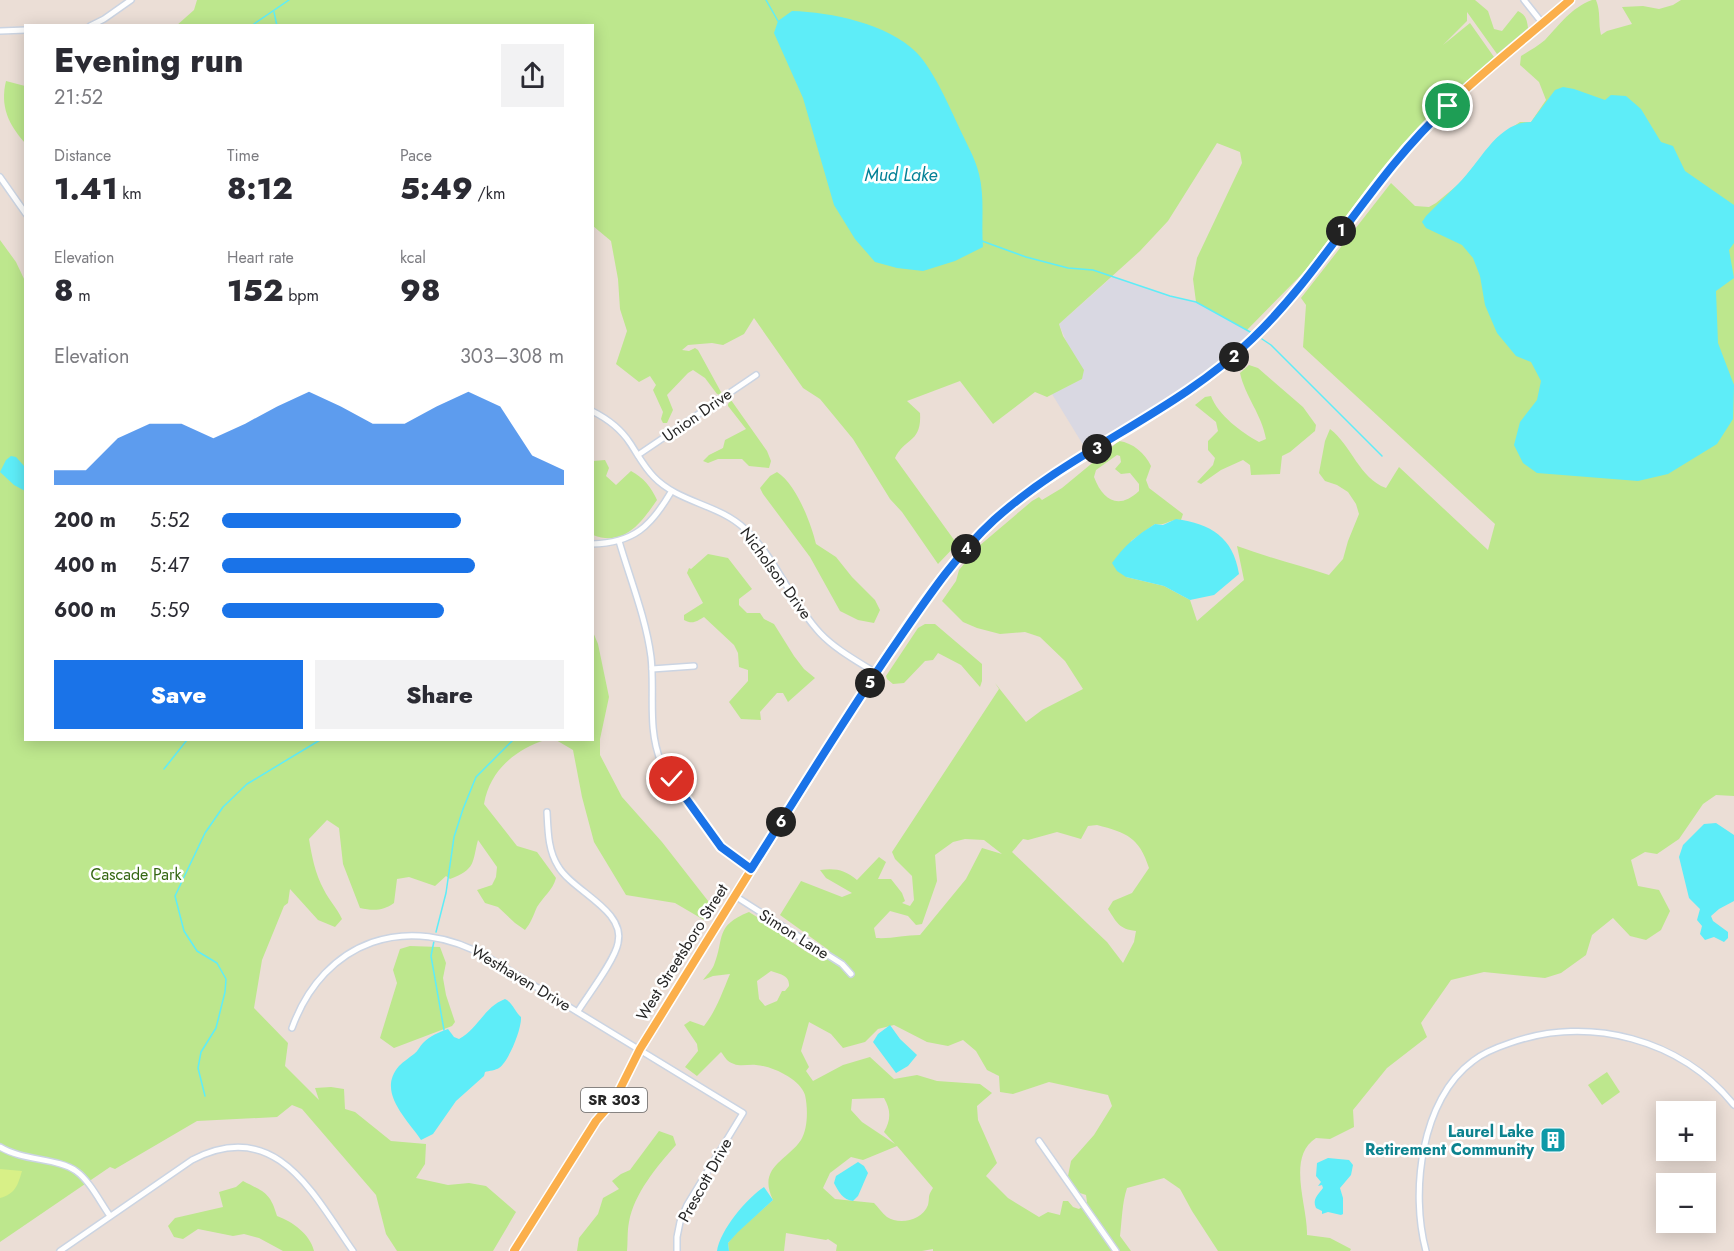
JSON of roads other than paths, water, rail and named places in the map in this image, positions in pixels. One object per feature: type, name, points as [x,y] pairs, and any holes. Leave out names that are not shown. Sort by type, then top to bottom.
[{"type":"main road","name":"West Streetsboro Street","points":[[514,1251],[596,1120],[615,1099],[640,1049],[751,869],[876,674],[963,552],[994,521],[1024,496],[1209,377],[1238,353],[1288,300],[1393,164],[1417,137],[1456,99],[1570,0]]},
{"type":"street","points":[[94,24],[131,0]]},
{"type":"street","points":[[1524,0],[1543,24]]},
{"type":"street","points":[[0,31],[24,30]]},
{"type":"street","points":[[0,177],[24,211]]},
{"type":"street","name":"Union Drive","points":[[638,456],[756,375]]},
{"type":"street","name":"Nicholson Drive","points":[[594,412],[617,428],[630,442],[653,476],[671,492],[726,515],[746,529],[818,631],[834,646],[876,674]]},
{"type":"street","points":[[594,544],[619,541],[642,529],[652,520],[671,492]]},
{"type":"street","points":[[619,541],[646,631],[652,669],[653,737],[661,762],[716,841],[726,852],[751,869]]},
{"type":"street","points":[[652,669],[694,666]]},
{"type":"street","points":[[547,812],[548,839],[557,865],[571,883],[609,914],[618,928],[618,943],[615,951],[579,1011]]},
{"type":"street","name":"Simon Lane","points":[[735,896],[842,964],[851,974]]},
{"type":"street","name":"Westhaven Drive","points":[[292,1028],[309,992],[323,974],[365,945],[387,938],[412,935],[443,938],[466,945],[579,1011],[743,1113]]},
{"type":"street","points":[[1426,1251],[1419,1194],[1421,1168],[1428,1133],[1435,1113],[1450,1084],[1460,1072],[1482,1055],[1517,1040],[1550,1033],[1579,1031],[1616,1034],[1647,1043],[1675,1056],[1705,1076],[1734,1105]]},
{"type":"street","name":"Prescott Drive","points":[[676,1251],[680,1222],[687,1205],[743,1113]]},
{"type":"street","points":[[1039,1141],[1116,1251]]},
{"type":"street","points":[[0,1147],[29,1159],[74,1170],[85,1181],[110,1216]]},
{"type":"street","points":[[60,1251],[199,1156],[226,1149],[254,1150],[277,1158],[299,1175],[353,1251]]},
{"type":"water","name":"Mud Lake","points":[[792,11],[841,17],[875,27],[904,42],[922,59],[934,76],[977,168],[982,192],[983,247],[955,261],[923,271],[897,268],[875,262],[855,239],[834,205],[803,98],[774,33],[778,21]]},
{"type":"water","points":[[1563,87],[1605,100],[1611,95],[1626,96],[1641,109],[1661,142],[1673,146],[1685,171],[1734,205],[1734,243],[1729,250],[1734,278],[1716,291],[1718,343],[1734,385],[1733,419],[1717,444],[1668,474],[1638,481],[1537,473],[1523,463],[1514,445],[1520,422],[1537,400],[1541,381],[1531,362],[1516,356],[1497,333],[1485,305],[1480,276],[1473,258],[1462,245],[1426,228],[1422,222],[1467,175],[1499,136],[1519,124],[1531,122],[1555,90]]},
{"type":"water","points":[[11,456],[16,457],[24,466],[24,490],[0,472],[6,460]]},
{"type":"water","points":[[1176,519],[1200,524],[1210,529],[1218,534],[1232,550],[1239,574],[1214,595],[1190,600],[1164,586],[1126,577],[1117,571],[1112,563],[1126,546],[1148,528]]},
{"type":"water","points":[[1716,823],[1734,835],[1734,901],[1711,916],[1713,921],[1728,932],[1728,938],[1724,942],[1714,937],[1705,940],[1700,934],[1702,926],[1697,920],[1700,909],[1689,898],[1679,857],[1683,845],[1704,824]]},
{"type":"water","points":[[505,999],[521,1017],[517,1036],[507,1059],[499,1068],[485,1072],[484,1076],[456,1101],[433,1134],[421,1140],[402,1115],[392,1096],[393,1076],[399,1066],[429,1038],[448,1029],[454,1037],[459,1039],[466,1035],[492,1007]]},
{"type":"water","points":[[890,1025],[900,1039],[917,1055],[908,1066],[896,1073],[873,1042],[878,1034]]},
{"type":"water","points":[[1328,1158],[1349,1160],[1353,1165],[1351,1175],[1340,1188],[1343,1198],[1343,1214],[1341,1215],[1328,1212],[1322,1214],[1322,1211],[1315,1205],[1316,1197],[1323,1188],[1322,1185],[1318,1186],[1321,1182],[1316,1176],[1317,1163]]},
{"type":"water","points":[[858,1162],[868,1173],[858,1196],[853,1201],[844,1197],[834,1183],[836,1176]]},
{"type":"water","points":[[764,1187],[773,1200],[728,1243],[729,1251],[717,1251],[723,1234],[735,1215]]},
{"type":"waterway","points":[[254,24],[289,0]]},
{"type":"waterway","points":[[766,0],[778,21]]},
{"type":"waterway","points":[[274,12],[277,24]]},
{"type":"waterway","points":[[982,241],[1026,257],[1068,268],[1093,270],[1170,296],[1196,302],[1252,333]]},
{"type":"waterway","points":[[1262,339],[1271,345],[1382,456]]},
{"type":"waterway","points":[[164,769],[186,741]]},
{"type":"waterway","points":[[205,1096],[198,1068],[201,1052],[216,1028],[226,979],[217,963],[197,951],[184,931],[175,896],[205,833],[223,807],[247,784],[318,741]]},
{"type":"waterway","points":[[436,932],[446,893],[454,837],[463,809],[476,777],[512,741]]},
{"type":"waterway","points":[[434,941],[431,956],[444,1030]]},
{"type":"place","name":"Laurel Lake Retirement Community","points":[[1553,1140]]},
{"type":"park label","name":"Cascade Park","points":[[136,874]]}]
